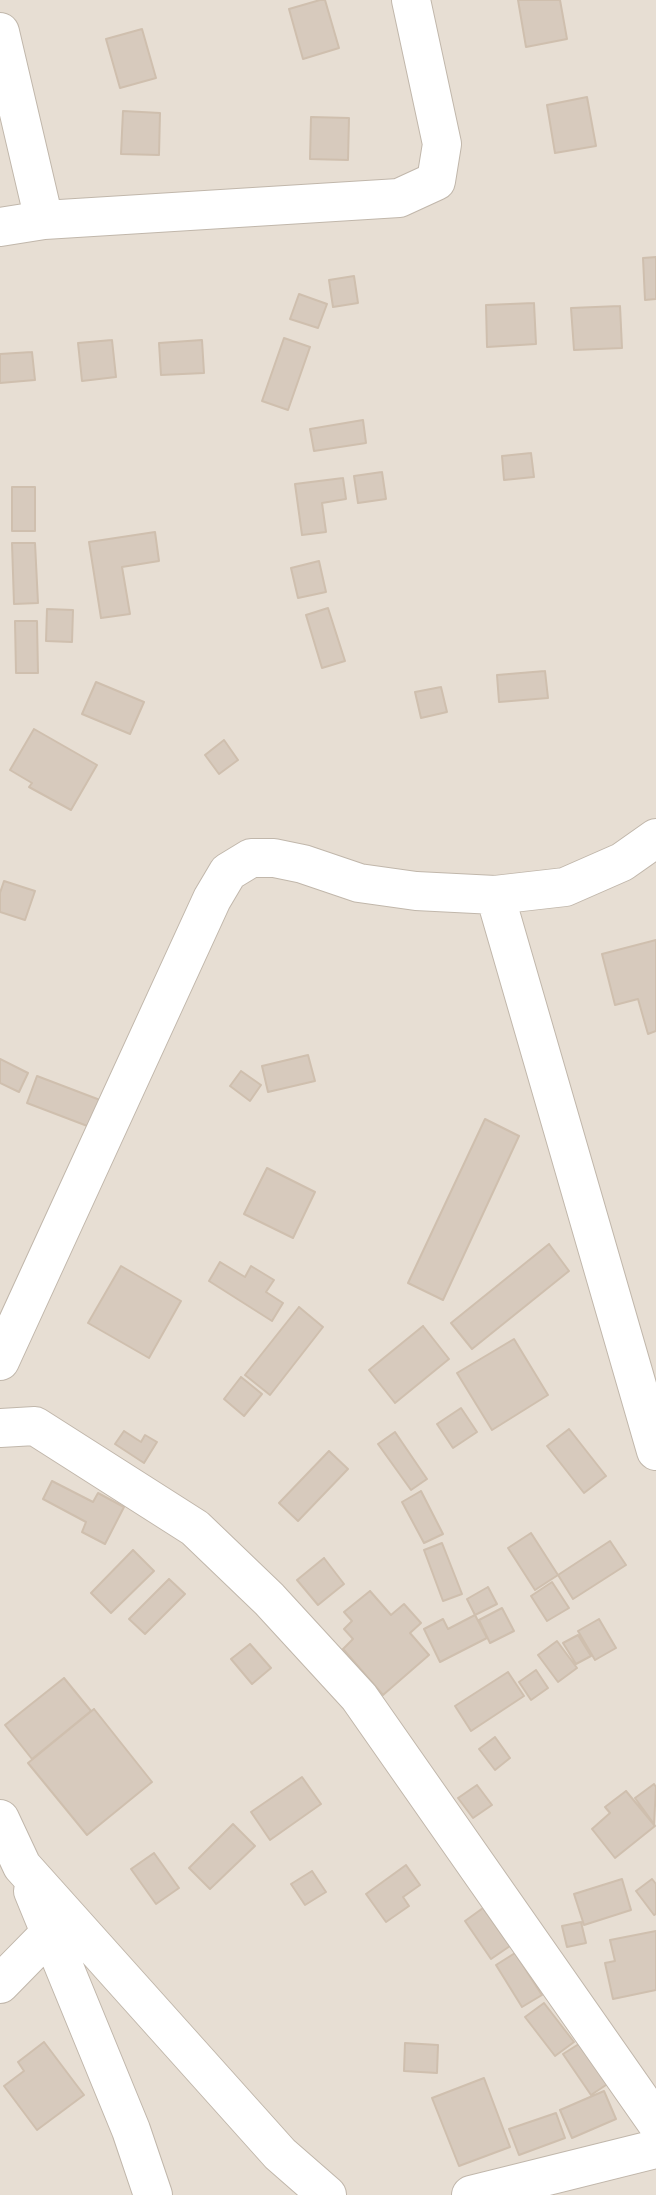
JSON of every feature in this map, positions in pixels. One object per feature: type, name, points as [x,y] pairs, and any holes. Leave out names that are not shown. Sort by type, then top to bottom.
[{"type":"street","points":[[0,227],[44,220],[399,198],[436,181],[442,144],[411,0]]},
{"type":"street","points":[[0,32],[44,220]]},
{"type":"street","points":[[0,1361],[212,899],[228,872],[251,858],[274,858],[303,864],[359,883],[416,891],[495,895],[565,887],[622,862],[656,838]]},
{"type":"street","points":[[495,895],[656,1451]]},
{"type":"street","points":[[0,1428],[35,1426],[195,1528],[269,1599],[359,1696],[656,2122]]},
{"type":"street","points":[[0,1819],[131,2130],[153,2195]]},
{"type":"street","points":[[22,1866],[280,2154],[327,2195]]},
{"type":"street","points":[[0,1984],[50,1933]]},
{"type":"street","points":[[471,2195],[656,2149]]},
{"type":"shaded area","points":[[0,0],[656,0],[656,2195],[0,2195]]},
{"type":"building","points":[[325,0],[339,48],[303,59],[289,9]]},
{"type":"building","points":[[518,0],[560,0],[567,39],[526,47]]},
{"type":"building","points":[[142,29],[156,78],[120,88],[106,39]]},
{"type":"building","points":[[587,97],[596,146],[555,153],[547,105]]},
{"type":"building","points":[[123,111],[160,113],[159,155],[121,154]]},
{"type":"building","points":[[311,117],[349,118],[348,160],[310,159]]},
{"type":"building","points":[[656,257],[656,299],[645,300],[643,258]]},
{"type":"building","points":[[354,276],[358,303],[333,307],[329,280]]},
{"type":"building","points":[[299,294],[327,304],[318,328],[290,319]]},
{"type":"building","points":[[534,303],[536,344],[487,347],[486,305]]},
{"type":"building","points":[[620,306],[622,348],[574,350],[571,308]]},
{"type":"building","points":[[284,338],[310,347],[288,410],[262,401]]},
{"type":"building","points":[[112,340],[116,377],[82,381],[78,343]]},
{"type":"building","points":[[202,340],[204,373],[161,375],[159,343]]},
{"type":"building","points":[[32,352],[35,380],[0,383],[0,354]]},
{"type":"building","points":[[363,420],[366,443],[314,451],[310,429]]},
{"type":"building","points":[[531,453],[534,477],[504,480],[502,456]]},
{"type":"building","points":[[382,472],[386,499],[358,503],[354,476]]},
{"type":"building","points":[[343,478],[346,499],[322,503],[326,532],[302,535],[295,484]]},
{"type":"building","points":[[12,487],[35,487],[35,531],[12,531]]},
{"type":"building","points":[[155,532],[159,561],[122,567],[130,614],[101,618],[89,542]]},
{"type":"building","points":[[12,543],[35,543],[38,603],[14,604]]},
{"type":"building","points":[[319,561],[326,592],[298,598],[291,568]]},
{"type":"building","points":[[328,608],[345,661],[322,668],[306,615]]},
{"type":"building","points":[[47,609],[73,610],[72,642],[46,641]]},
{"type":"building","points":[[15,621],[37,621],[38,673],[16,673]]},
{"type":"building","points":[[545,671],[548,698],[499,702],[497,675]]},
{"type":"building","points":[[96,682],[144,702],[130,734],[82,714]]},
{"type":"building","points":[[441,687],[447,712],[421,718],[415,692]]},
{"type":"building","points":[[34,729],[97,765],[71,810],[29,787],[32,783],[10,770]]},
{"type":"building","points":[[224,740],[238,760],[219,774],[205,755]]},
{"type":"building","points":[[4,881],[35,891],[25,920],[0,912],[0,893]]},
{"type":"building","points":[[656,940],[656,1031],[648,1034],[638,999],[615,1005],[602,954]]},
{"type":"building","points":[[308,1055],[315,1081],[268,1092],[262,1066]]},
{"type":"building","points":[[0,1059],[28,1073],[19,1092],[0,1083]]},
{"type":"building","points":[[241,1071],[261,1085],[250,1101],[230,1086]]},
{"type":"building","points":[[37,1076],[100,1100],[90,1127],[27,1103]]},
{"type":"building","points":[[485,1119],[519,1136],[443,1300],[408,1283]]},
{"type":"building","points":[[267,1168],[315,1192],[293,1238],[244,1214]]},
{"type":"building","points":[[549,1244],[569,1271],[472,1349],[451,1323]]},
{"type":"building","points":[[220,1262],[245,1277],[251,1266],[274,1280],[266,1292],[283,1303],[272,1321],[209,1281]]},
{"type":"building","points":[[121,1266],[181,1301],[149,1358],[88,1323]]},
{"type":"building","points":[[299,1307],[323,1327],[270,1395],[245,1375]]},
{"type":"building","points":[[423,1326],[449,1359],[395,1403],[369,1370]]},
{"type":"building","points":[[514,1339],[548,1395],[492,1430],[457,1373]]},
{"type":"building","points":[[241,1377],[262,1394],[244,1416],[224,1399]]},
{"type":"building","points":[[461,1408],[477,1432],[453,1448],[437,1424]]},
{"type":"building","points":[[569,1429],[606,1476],[584,1493],[547,1446]]},
{"type":"building","points":[[124,1431],[141,1442],[145,1435],[157,1442],[144,1463],[115,1444]]},
{"type":"building","points":[[395,1432],[427,1479],[411,1490],[378,1444]]},
{"type":"building","points":[[329,1451],[348,1469],[298,1521],[279,1503]]},
{"type":"building","points":[[52,1481],[93,1502],[98,1493],[124,1507],[105,1544],[82,1532],[86,1522],[43,1499]]},
{"type":"building","points":[[421,1491],[443,1534],[424,1543],[402,1502]]},
{"type":"building","points":[[531,1533],[558,1575],[535,1590],[508,1548]]},
{"type":"building","points":[[610,1541],[626,1565],[573,1599],[558,1575]]},
{"type":"building","points":[[442,1543],[462,1594],[443,1601],[424,1550]]},
{"type":"building","points":[[133,1550],[154,1571],[111,1613],[91,1593]]},
{"type":"building","points":[[324,1558],[344,1584],[318,1605],[297,1580]]},
{"type":"building","points":[[169,1579],[185,1594],[145,1634],[129,1619]]},
{"type":"building","points":[[552,1582],[569,1608],[547,1621],[531,1596]]},
{"type":"building","points":[[488,1587],[497,1604],[475,1615],[467,1599]]},
{"type":"building","points":[[370,1591],[391,1615],[404,1604],[421,1623],[410,1633],[429,1655],[383,1695],[343,1649],[353,1639],[344,1629],[352,1621],[344,1612]]},
{"type":"building","points":[[502,1608],[514,1631],[490,1643],[479,1620]]},
{"type":"building","points":[[475,1615],[487,1638],[440,1662],[424,1629],[443,1619],[448,1629]]},
{"type":"building","points":[[599,1619],[616,1648],[595,1660],[578,1631]]},
{"type":"building","points":[[578,1635],[591,1656],[576,1664],[563,1643]]},
{"type":"building","points":[[557,1641],[577,1668],[558,1682],[538,1655]]},
{"type":"building","points":[[250,1644],[271,1668],[252,1684],[231,1659]]},
{"type":"building","points":[[536,1670],[548,1688],[531,1700],[519,1682]]},
{"type":"building","points":[[508,1672],[524,1696],[471,1731],[455,1706]]},
{"type":"building","points":[[64,1678],[91,1711],[32,1759],[5,1725]]},
{"type":"building","points":[[94,1709],[152,1782],[87,1835],[28,1763]]},
{"type":"building","points":[[495,1737],[510,1758],[495,1770],[479,1749]]},
{"type":"building","points":[[302,1777],[321,1804],[270,1840],[251,1812]]},
{"type":"building","points":[[654,1784],[656,1787],[654,1824],[635,1798]]},
{"type":"building","points":[[477,1785],[492,1805],[473,1818],[458,1798]]},
{"type":"building","points":[[626,1791],[655,1826],[615,1858],[592,1829],[610,1813],[605,1807]]},
{"type":"building","points":[[233,1824],[255,1846],[210,1889],[189,1868]]},
{"type":"building","points":[[154,1853],[179,1888],[156,1904],[131,1869]]},
{"type":"building","points":[[406,1865],[420,1885],[403,1897],[409,1906],[386,1922],[366,1894]]},
{"type":"building","points":[[312,1871],[326,1892],[305,1905],[291,1884]]},
{"type":"building","points":[[622,1879],[631,1910],[584,1925],[574,1894]]},
{"type":"building","points":[[652,1879],[656,1884],[654,1915],[636,1891]]},
{"type":"building","points":[[483,1908],[510,1946],[491,1959],[465,1921]]},
{"type":"building","points":[[581,1922],[586,1943],[567,1947],[562,1926]]},
{"type":"building","points":[[656,1931],[656,1990],[613,1999],[605,1963],[615,1961],[610,1940]]},
{"type":"building","points":[[515,1953],[542,1995],[522,2007],[496,1965]]},
{"type":"building","points":[[544,2003],[574,2042],[555,2056],[525,2017]]},
{"type":"building","points":[[44,2042],[84,2095],[37,2130],[4,2086],[24,2071],[18,2062]]},
{"type":"building","points":[[582,2042],[609,2083],[591,2095],[563,2054]]},
{"type":"building","points":[[405,2043],[438,2045],[437,2073],[404,2071]]},
{"type":"building","points":[[484,2078],[510,2147],[459,2166],[432,2098]]},
{"type":"building","points":[[604,2091],[616,2119],[572,2138],[560,2110]]},
{"type":"building","points":[[556,2113],[565,2138],[519,2155],[509,2129]]}]
